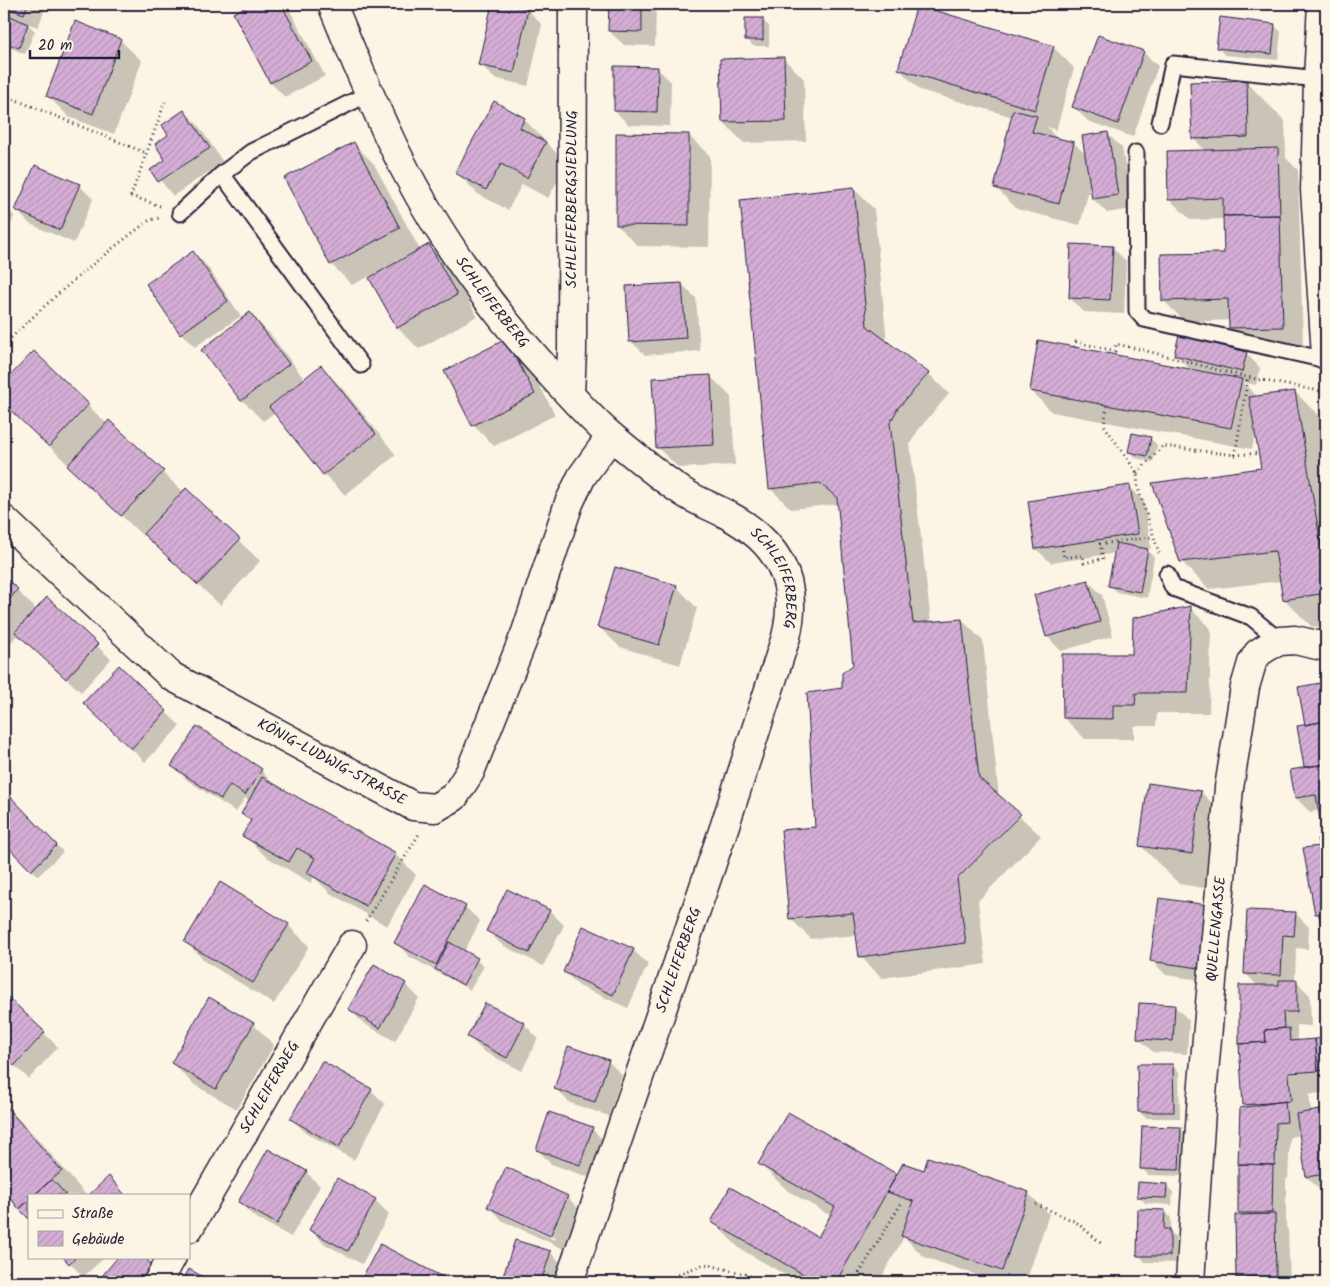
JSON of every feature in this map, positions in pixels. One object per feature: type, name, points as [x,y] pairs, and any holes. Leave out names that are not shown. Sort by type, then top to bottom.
[{"type":"street","name":"SCHLEIFERBERG","points":[[332,4],[388,136],[412,181],[461,263],[520,342],[612,436],[680,491],[726,514],[757,536],[783,568],[790,584],[791,618],[725,825],[569,1282]]},
{"type":"street","name":"SCHLEIFERBERGSIEDLUNG","points":[[570,394],[572,351],[573,4]]},
{"type":"street","points":[[1322,4],[1315,190],[1324,300],[1326,355]]},
{"type":"street","points":[[435,808],[454,797],[470,772],[523,640],[569,503],[586,469],[612,436]]},
{"type":"street","name":"KÖNIG-LUDWIG-STRASSE","points":[[4,520],[171,676],[413,806],[435,808]]},
{"type":"street","points":[[1280,641],[1295,640],[1326,648]]},
{"type":"street","name":"QUELLENGASSE","points":[[1190,1282],[1202,1095],[1229,788],[1245,687],[1252,662],[1258,653],[1280,641]]},
{"type":"street","name":"SCHLEIFERWEG","points":[[190,1226],[352,945]]},
{"type":"street","points":[[158,1282],[171,1258]]},
{"type":"lane","points":[[1160,123],[1173,64],[1318,79]]},
{"type":"lane","points":[[180,213],[222,174],[251,152],[370,93]]},
{"type":"lane","points":[[1136,153],[1137,311],[1144,319],[1326,360]]},
{"type":"lane","points":[[222,174],[361,365]]},
{"type":"lane","points":[[1167,574],[1173,588],[1251,617],[1280,641]]},
{"type":"path","points":[[4,95],[146,153]]},
{"type":"path","points":[[164,102],[130,196],[180,213]]},
{"type":"path","points":[[4,345],[40,308],[97,258],[150,220],[180,213]]},
{"type":"path","points":[[4,336],[12,337]]},
{"type":"path","points":[[1074,348],[1076,342],[1115,351],[1116,344],[1248,377],[1326,392]]},
{"type":"path","points":[[1235,455],[1248,377]]},
{"type":"path","points":[[1107,406],[1104,424],[1137,473],[1138,488],[1152,537],[1167,574]]},
{"type":"path","points":[[1137,473],[1163,446],[1235,455],[1258,453]]},
{"type":"path","points":[[1062,545],[1064,558],[1083,555],[1084,563],[1103,559],[1100,544],[1152,537]]},
{"type":"path","points":[[352,945],[435,808]]},
{"type":"path","points":[[854,1282],[902,1202]]},
{"type":"path","points":[[1036,1204],[1076,1222],[1104,1245]]},
{"type":"path","points":[[678,1274],[705,1264],[745,1274],[764,1282]]},
{"type":"path","points":[[4,1269],[20,1282]]},
{"type":"path","points":[[932,1282],[937,1280],[950,1282]]},
{"type":"building","points":[[4,4],[28,4],[24,14],[4,7]]},
{"type":"building","points":[[251,4],[281,4],[312,61],[270,83],[233,13]]},
{"type":"building","points":[[492,4],[504,4],[528,9],[514,73],[478,65]]},
{"type":"building","points":[[609,4],[642,4],[642,32],[608,31]]},
{"type":"building","points":[[917,5],[1054,46],[1035,110],[898,69]]},
{"type":"building","points":[[4,13],[28,24],[19,48],[4,42]]},
{"type":"building","points":[[1220,17],[1275,24],[1272,54],[1216,48]]},
{"type":"building","points":[[745,18],[763,18],[763,40],[745,40]]},
{"type":"building","points":[[75,21],[121,39],[93,114],[46,96]]},
{"type":"building","points":[[1098,35],[1144,51],[1118,124],[1072,107]]},
{"type":"building","points":[[784,57],[786,121],[722,122],[720,59]]},
{"type":"building","points":[[614,66],[658,67],[657,112],[614,111]]},
{"type":"building","points":[[1247,80],[1248,137],[1192,139],[1190,82]]},
{"type":"building","points":[[494,101],[525,118],[520,128],[546,142],[527,178],[501,164],[486,190],[455,173]]},
{"type":"building","points":[[184,110],[210,148],[158,182],[150,170],[165,160],[155,144],[168,135],[162,125]]},
{"type":"building","points":[[1013,110],[1037,116],[1032,132],[1074,142],[1059,204],[994,188]]},
{"type":"building","points":[[1108,132],[1118,195],[1092,199],[1082,136]]},
{"type":"building","points":[[616,133],[689,134],[689,226],[616,225]]},
{"type":"building","points":[[354,142],[400,228],[330,265],[284,178]]},
{"type":"building","points":[[1278,148],[1280,215],[1223,216],[1223,198],[1168,200],[1167,151]]},
{"type":"building","points":[[35,165],[80,184],[60,230],[15,210]]},
{"type":"building","points":[[854,187],[867,326],[929,373],[898,408],[890,423],[913,623],[962,619],[979,778],[1021,814],[957,879],[966,943],[859,957],[853,913],[789,919],[781,830],[815,827],[807,693],[842,688],[842,673],[853,665],[837,498],[820,483],[769,489],[740,200]]},
{"type":"building","points":[[1280,215],[1283,327],[1229,328],[1228,299],[1162,301],[1161,254],[1224,253],[1223,216]]},
{"type":"building","points":[[429,244],[457,295],[397,328],[369,278]]},
{"type":"building","points":[[1071,244],[1113,246],[1110,300],[1069,298]]},
{"type":"building","points":[[193,251],[228,301],[180,334],[146,284]]},
{"type":"building","points":[[682,283],[686,338],[629,342],[626,286]]},
{"type":"building","points":[[250,312],[289,364],[241,401],[201,350]]},
{"type":"building","points":[[1179,335],[1247,352],[1242,372],[1174,355]]},
{"type":"building","points":[[506,339],[535,394],[472,426],[444,371]]},
{"type":"building","points":[[1038,340],[1242,379],[1231,428],[1030,391]]},
{"type":"building","points":[[34,351],[89,404],[49,447],[4,404],[4,382]]},
{"type":"building","points":[[321,365],[376,434],[323,475],[269,407]]},
{"type":"building","points":[[711,375],[714,445],[656,448],[652,378]]},
{"type":"building","points":[[1295,391],[1326,575],[1326,593],[1283,600],[1275,551],[1180,562],[1152,483],[1261,468],[1249,397]]},
{"type":"building","points":[[109,420],[164,471],[121,516],[67,466]]},
{"type":"building","points":[[1132,433],[1151,437],[1147,456],[1128,452]]},
{"type":"building","points":[[1130,485],[1138,534],[1035,549],[1028,501]]},
{"type":"building","points":[[186,488],[240,539],[198,585],[143,534]]},
{"type":"building","points":[[1116,543],[1148,549],[1140,592],[1108,586]]},
{"type":"building","points":[[615,567],[677,585],[659,645],[597,627]]},
{"type":"building","points":[[4,577],[18,589],[4,606]]},
{"type":"building","points":[[1088,580],[1100,622],[1046,637],[1034,595]]},
{"type":"building","points":[[47,597],[98,644],[66,679],[15,632]]},
{"type":"building","points":[[1191,606],[1188,693],[1136,693],[1135,705],[1113,705],[1113,719],[1063,718],[1062,654],[1132,654],[1133,618]]},
{"type":"building","points":[[119,665],[167,711],[131,749],[83,703]]},
{"type":"building","points":[[1326,682],[1326,721],[1305,725],[1298,687]]},
{"type":"building","points":[[1326,721],[1326,764],[1304,767],[1297,726]]},
{"type":"building","points":[[197,726],[262,769],[245,795],[230,785],[221,799],[171,766]]},
{"type":"building","points":[[1326,764],[1326,819],[1320,820],[1316,795],[1295,798],[1290,770]]},
{"type":"building","points":[[262,777],[396,853],[366,906],[307,873],[315,858],[297,848],[289,862],[242,836],[251,820],[241,814]]},
{"type":"building","points":[[1148,783],[1201,791],[1192,854],[1139,846]]},
{"type":"building","points":[[4,790],[57,845],[31,871],[4,843]]},
{"type":"building","points":[[1326,838],[1326,912],[1315,914],[1303,848],[1319,846],[1317,839]]},
{"type":"building","points":[[220,882],[289,924],[253,983],[184,942]]},
{"type":"building","points":[[425,884],[466,906],[436,965],[394,943]]},
{"type":"building","points":[[507,889],[550,910],[529,953],[486,931]]},
{"type":"building","points":[[1159,898],[1208,905],[1199,968],[1150,961]]},
{"type":"building","points":[[1247,910],[1296,912],[1294,936],[1283,935],[1281,975],[1244,974]]},
{"type":"building","points":[[1326,912],[1326,956],[1319,914]]},
{"type":"building","points":[[583,926],[634,949],[613,995],[563,972]]},
{"type":"building","points":[[449,942],[478,958],[463,985],[435,969]]},
{"type":"building","points":[[374,964],[406,983],[380,1028],[348,1009]]},
{"type":"building","points":[[1279,980],[1297,980],[1297,1012],[1283,1012],[1284,1028],[1265,1030],[1266,1042],[1239,1044],[1239,985],[1279,985]]},
{"type":"building","points":[[8,997],[45,1032],[14,1066],[4,1056],[4,1001]]},
{"type":"building","points":[[209,997],[254,1023],[216,1089],[171,1063]]},
{"type":"building","points":[[485,1003],[525,1023],[507,1058],[467,1037]]},
{"type":"building","points":[[1139,1003],[1175,1005],[1173,1041],[1137,1039]]},
{"type":"building","points":[[1289,1028],[1290,1041],[1315,1039],[1318,1071],[1289,1073],[1291,1101],[1243,1105],[1239,1044],[1266,1042],[1265,1030]]},
{"type":"building","points":[[1326,1038],[1326,1070],[1318,1071],[1315,1039]]},
{"type":"building","points":[[568,1046],[609,1060],[595,1102],[554,1089]]},
{"type":"building","points":[[322,1061],[372,1089],[339,1147],[290,1119]]},
{"type":"building","points":[[1137,1064],[1173,1064],[1174,1112],[1138,1112]]},
{"type":"building","points":[[1285,1101],[1287,1122],[1276,1123],[1275,1165],[1238,1164],[1240,1108]]},
{"type":"building","points":[[4,1104],[62,1171],[35,1194],[28,1194],[28,1201],[19,1209],[4,1190]]},
{"type":"building","points":[[1326,1109],[1326,1174],[1306,1177],[1296,1114]]},
{"type":"building","points":[[549,1112],[593,1127],[580,1165],[536,1150]]},
{"type":"building","points":[[788,1112],[897,1174],[836,1282],[817,1282],[711,1222],[730,1187],[818,1237],[835,1207],[758,1164]]},
{"type":"building","points":[[1142,1126],[1181,1127],[1179,1170],[1140,1169]]},
{"type":"building","points":[[268,1149],[307,1171],[277,1224],[238,1202]]},
{"type":"building","points":[[928,1157],[1029,1192],[1002,1271],[901,1236],[913,1201],[887,1192],[903,1163],[924,1170]]},
{"type":"building","points":[[1238,1164],[1273,1165],[1272,1213],[1238,1213]]},
{"type":"building","points":[[506,1167],[568,1196],[550,1236],[487,1207]]},
{"type":"building","points":[[109,1176],[124,1194],[90,1194]]},
{"type":"building","points":[[337,1178],[376,1199],[348,1251],[309,1230]]},
{"type":"building","points":[[52,1179],[65,1194],[35,1194]]},
{"type":"building","points":[[1138,1182],[1167,1184],[1166,1198],[1137,1197]]},
{"type":"building","points":[[28,1201],[28,1218],[19,1209]]},
{"type":"building","points":[[1138,1209],[1165,1210],[1164,1229],[1170,1229],[1170,1256],[1137,1256]]},
{"type":"building","points":[[1275,1214],[1276,1277],[1236,1278],[1235,1215]]},
{"type":"building","points":[[1322,1234],[1326,1234],[1326,1259]]},
{"type":"building","points":[[515,1240],[551,1251],[541,1282],[501,1282]]},
{"type":"building","points":[[380,1244],[452,1282],[360,1282]]},
{"type":"building","points":[[64,1258],[75,1258],[69,1264]]},
{"type":"building","points":[[117,1258],[144,1258],[161,1272],[152,1282],[97,1282]]},
{"type":"building","points":[[189,1269],[212,1282],[182,1282]]},
{"type":"building","points":[[1276,1277],[1276,1282],[1236,1282],[1236,1278]]}]
